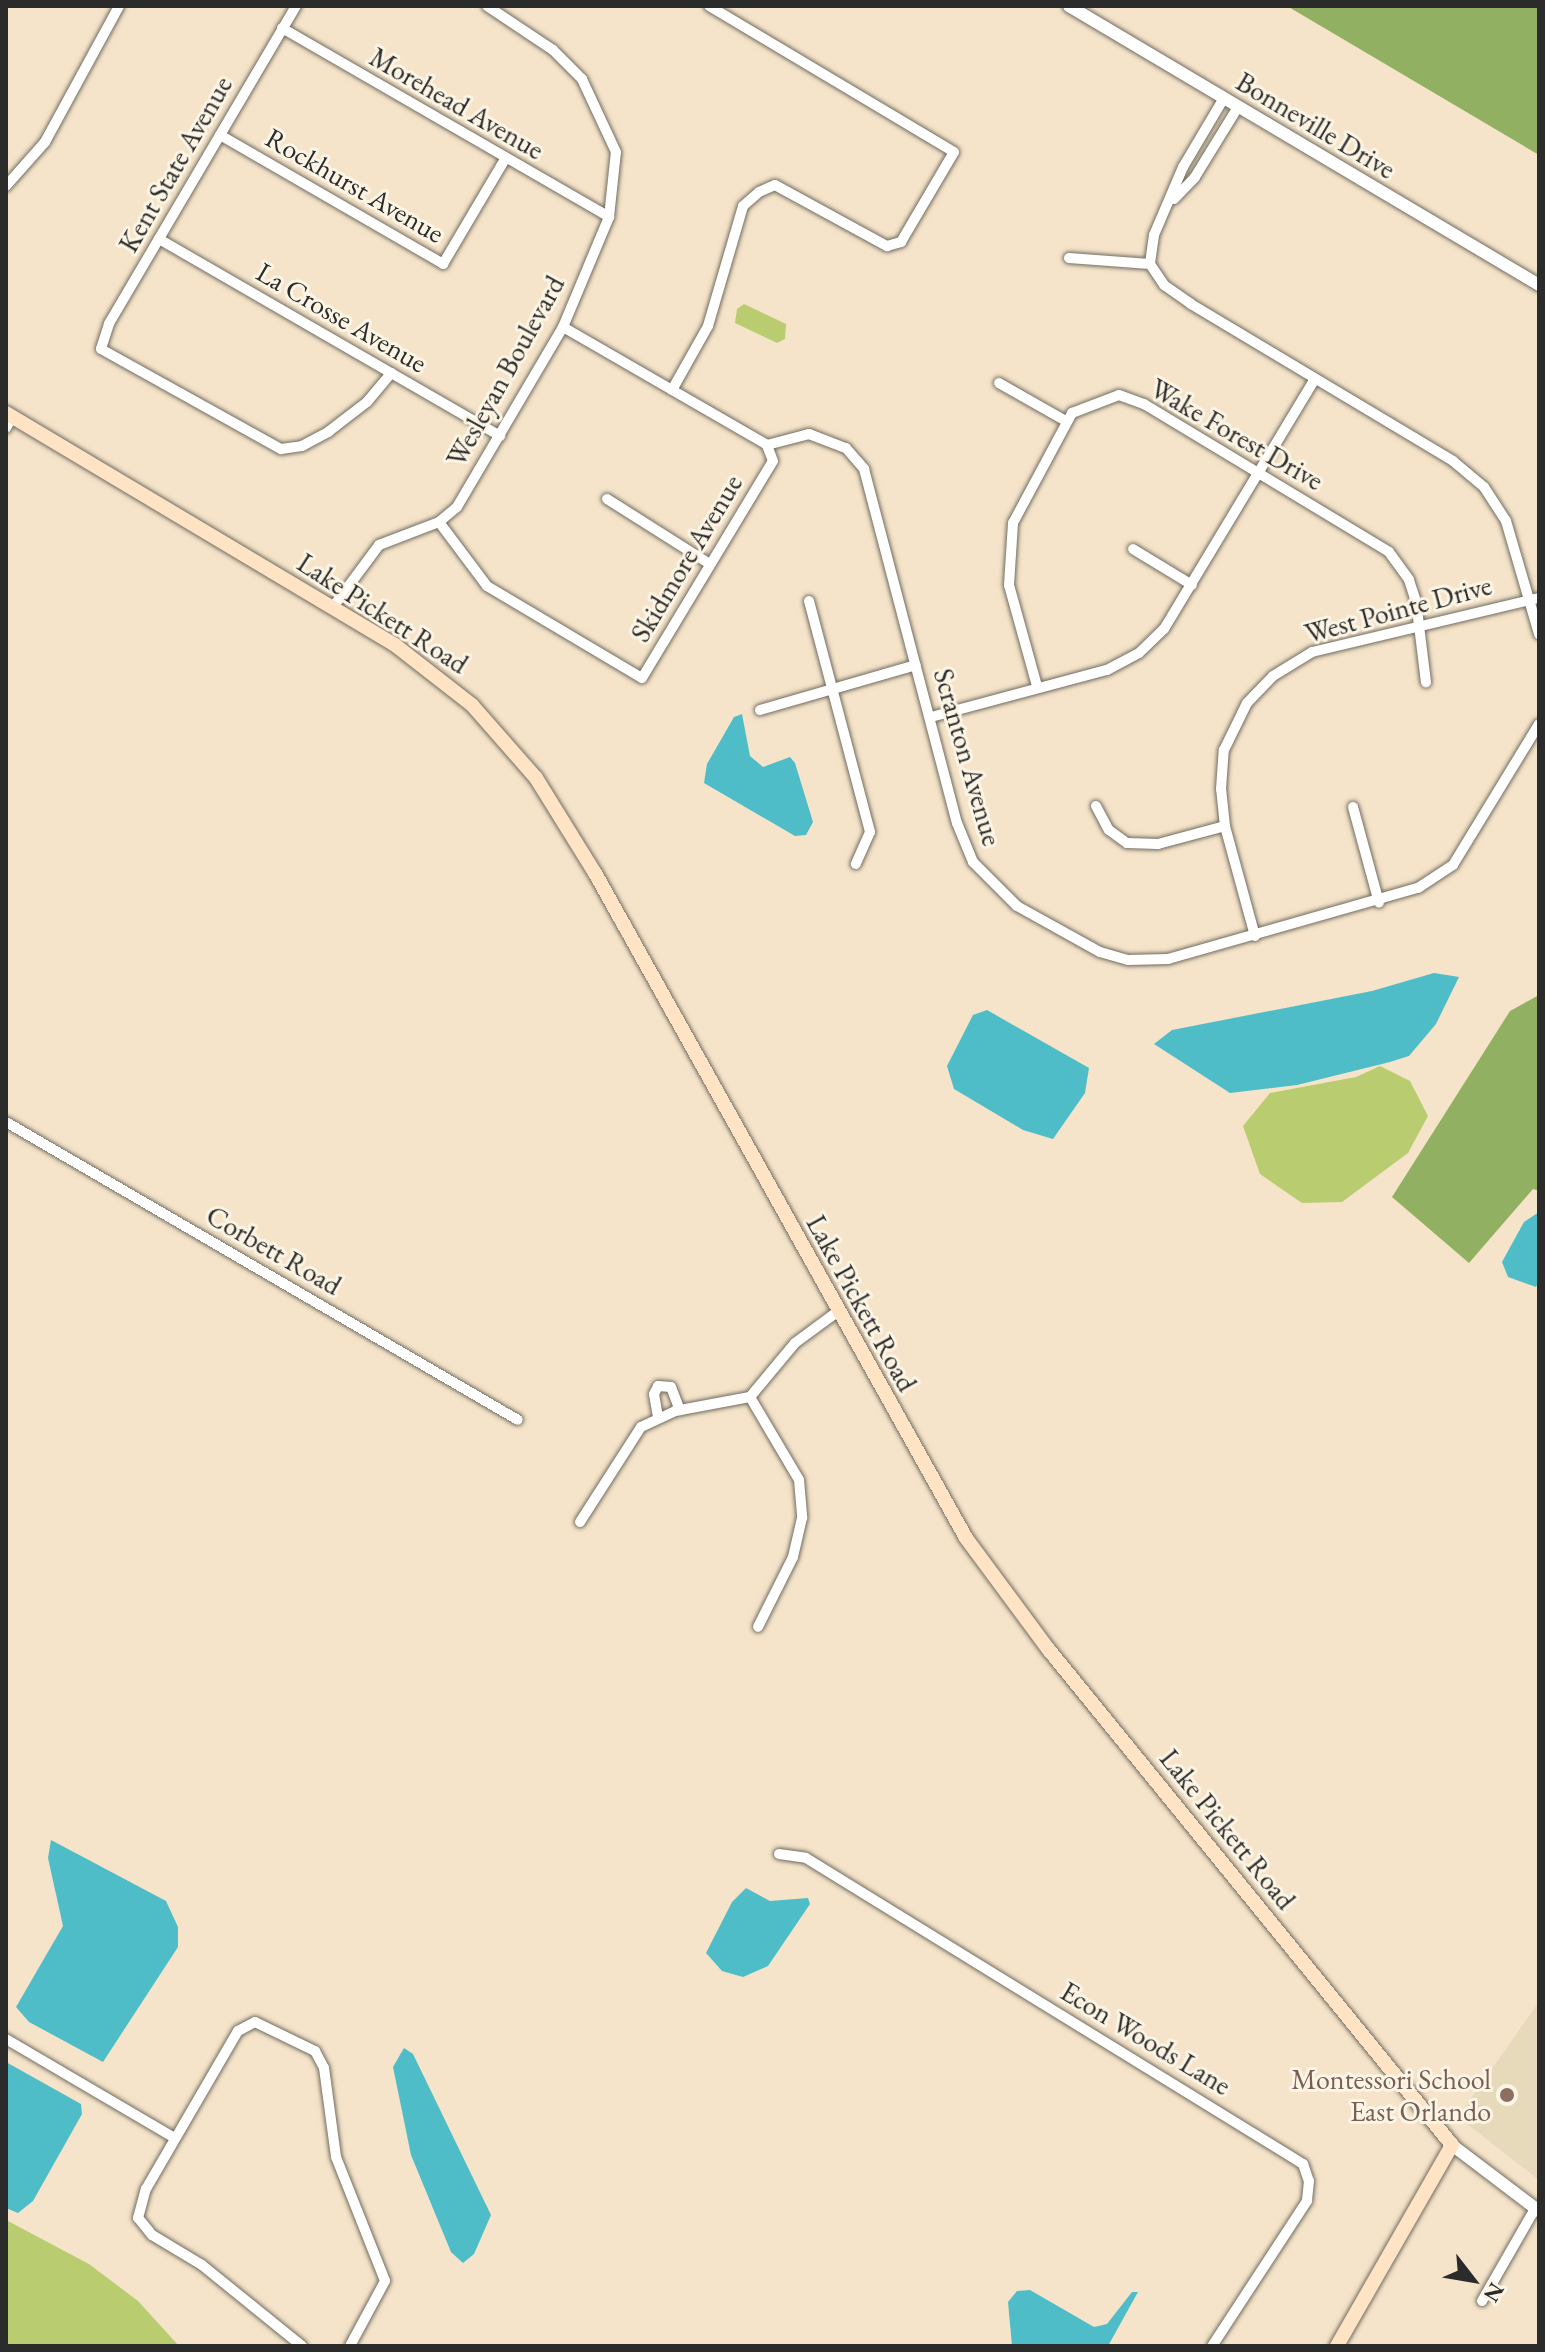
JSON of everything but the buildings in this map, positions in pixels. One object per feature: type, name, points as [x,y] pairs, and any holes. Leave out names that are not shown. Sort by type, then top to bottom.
[{"type":"main road","name":"Lake Pickett Road","points":[[8,419],[333,607],[437,675],[489,722],[536,778],[590,863],[942,1499],[1009,1598],[1452,2145]]},
{"type":"main road","points":[[1337,2346],[1452,2145]]},
{"type":"street","points":[[6,186],[45,142],[119,6]]},
{"type":"street","name":"Kent State Avenue","points":[[296,6],[109,324],[101,349],[281,449],[302,446],[328,432],[367,402],[391,373]]},
{"type":"street","name":"Wesleyan Boulevard","points":[[333,607],[379,545],[439,522],[457,507],[563,327],[609,217],[616,152],[582,79],[553,50],[487,6]]},
{"type":"street","points":[[672,390],[708,326],[743,206],[759,192],[775,185],[887,246],[901,242],[954,152],[709,6]]},
{"type":"street","name":"Bonneville Drive","points":[[1069,6],[1539,285]]},
{"type":"street","name":"Morehead Avenue","points":[[282,28],[609,217]]},
{"type":"street","points":[[1224,98],[1183,167],[1154,235],[1150,264],[1164,285],[1182,298],[1453,461],[1484,487],[1506,521],[1535,599],[1539,634]]},
{"type":"street","points":[[1170,203],[1195,177],[1238,107]]},
{"type":"street","name":"Rockhurst Avenue","points":[[220,135],[443,264],[505,159]]},
{"type":"street","name":"La Crosse Avenue","points":[[159,239],[500,436]]},
{"type":"street","points":[[1069,258],[1150,264]]},
{"type":"street","points":[[563,327],[767,445]]},
{"type":"street","points":[[931,717],[1037,686],[1107,670],[1139,653],[1164,629],[1314,380]]},
{"type":"street","points":[[999,383],[1066,421]]},
{"type":"street","name":"Wake Forest Drive","points":[[1037,686],[1009,585],[1007,551],[1013,523],[1066,421],[1097,399],[1119,395],[1144,404],[1389,552],[1409,580],[1422,627],[1426,682]]},
{"type":"street","name":"Scranton Avenue","points":[[767,445],[809,434],[846,448],[864,469],[957,823],[973,862],[1017,906],[1071,939],[1128,960],[1168,959],[1379,903],[1418,888],[1453,865],[1539,724]]},
{"type":"street","name":"Skidmore Avenue","points":[[439,522],[487,586],[642,678],[773,461],[767,445]]},
{"type":"street","points":[[607,499],[710,564]]},
{"type":"street","points":[[1133,549],[1192,585]]},
{"type":"street","name":"West Pointe Drive","points":[[1255,936],[1225,826],[1224,750],[1247,703],[1273,676],[1312,652],[1535,599]]},
{"type":"street","points":[[809,601],[870,832],[856,864]]},
{"type":"street","points":[[760,710],[916,665]]},
{"type":"street","points":[[1096,806],[1109,830],[1127,843],[1158,844],[1225,826]]},
{"type":"street","points":[[1353,807],[1379,903]]},
{"type":"street","name":"Corbett Road","points":[[6,1122],[518,1420]]},
{"type":"street","points":[[580,1522],[636,1433],[658,1417],[680,1410],[750,1397],[795,1343],[837,1312]]},
{"type":"street","points":[[658,1417],[654,1394],[658,1386],[671,1387],[680,1410]]},
{"type":"street","points":[[750,1397],[799,1480],[802,1518],[793,1557],[758,1627]]},
{"type":"street","name":"Econ Woods Lane","points":[[779,1854],[806,1858],[1303,2164],[1309,2181],[1307,2201],[1212,2346]]},
{"type":"street","points":[[302,2346],[202,2265],[141,2224],[140,2201],[238,2031],[249,2023],[268,2024],[321,2058],[336,2157],[383,2270],[381,2295],[350,2346]]},
{"type":"street","points":[[6,2039],[175,2138]]},
{"type":"street","points":[[1452,2145],[1537,2210],[1482,2301]]},
{"type":"shaded area","name":"Montessori School East Orlando","points":[[1536,2006],[1539,2007],[1539,2180],[1458,2117]]},
{"type":"green space","points":[[1287,6],[1539,6],[1539,155]]},
{"type":"green space","points":[[744,304],[786,324],[785,339],[777,343],[735,323],[737,309]]},
{"type":"green space","points":[[1539,995],[1539,1191],[1533,1189],[1469,1263],[1392,1197],[1510,1011]]},
{"type":"green space","points":[[1380,1066],[1410,1081],[1428,1116],[1408,1153],[1342,1202],[1302,1203],[1260,1174],[1243,1126],[1270,1093],[1356,1077]]},
{"type":"green space","points":[[6,2220],[89,2264],[138,2301],[179,2346],[6,2346]]},
{"type":"water","points":[[742,714],[750,756],[763,767],[790,757],[795,763],[813,822],[806,835],[795,836],[704,783],[707,764],[734,717]]},
{"type":"water","points":[[1434,973],[1459,977],[1436,1024],[1409,1056],[1390,1062],[1297,1085],[1230,1093],[1154,1044],[1172,1030],[1372,991]]},
{"type":"water","points":[[987,1010],[1089,1068],[1085,1093],[1053,1139],[1023,1130],[954,1089],[947,1066],[973,1015]]},
{"type":"water","points":[[1539,1212],[1539,1282],[1536,1287],[1508,1277],[1502,1262],[1524,1222]]},
{"type":"water","points":[[51,1840],[166,1901],[178,1927],[178,1947],[103,2062],[29,2022],[16,2007],[63,1926],[48,1858]]},
{"type":"water","points":[[746,1888],[770,1901],[808,1898],[810,1904],[768,1966],[743,1977],[722,1971],[706,1953],[732,1902]]},
{"type":"water","points":[[404,2048],[413,2054],[491,2215],[474,2254],[463,2263],[451,2252],[411,2155],[393,2067]]},
{"type":"water","points":[[6,2062],[81,2104],[82,2114],[33,2201],[18,2213],[6,2208]]},
{"type":"water","points":[[1030,2290],[1094,2327],[1107,2324],[1132,2292],[1138,2292],[1108,2346],[1012,2346],[1008,2302],[1017,2291]]},
{"type":"place","name":"Montessori School East Orlando","points":[[1507,2095]]}]
